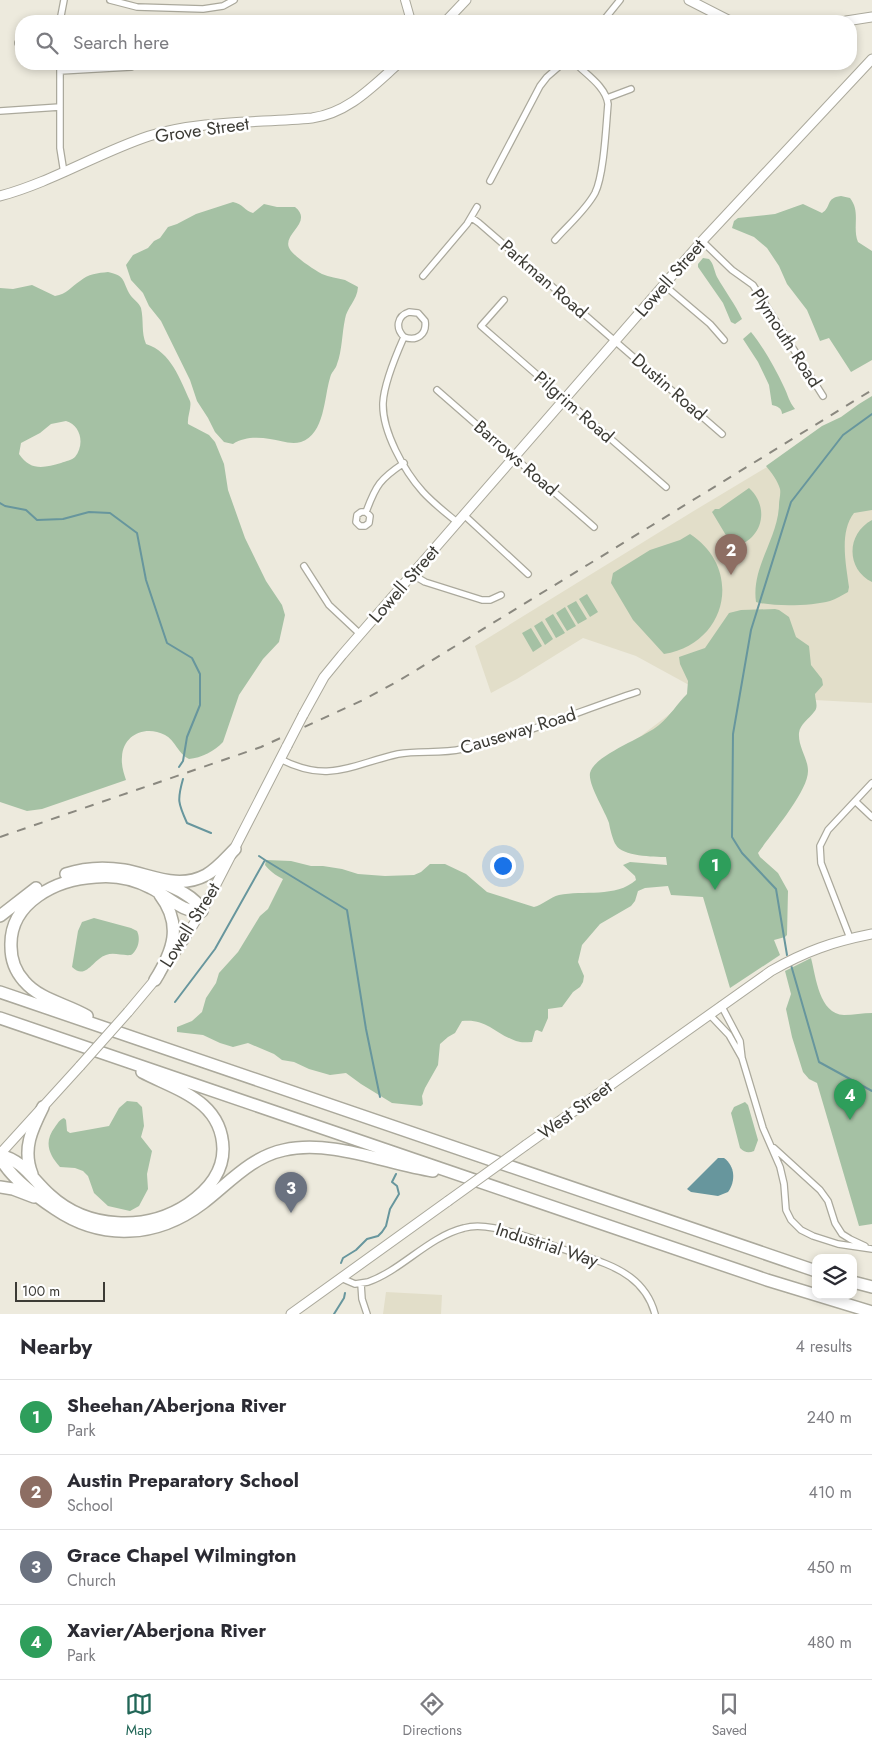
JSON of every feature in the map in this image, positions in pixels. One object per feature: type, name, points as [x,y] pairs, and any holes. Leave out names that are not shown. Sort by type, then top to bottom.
[{"type":"highway","points":[[0,916],[38,886],[68,873],[106,868],[176,882],[191,880],[215,869],[234,849]]},
{"type":"highway","points":[[106,1028],[72,1007],[41,995],[25,982],[17,970],[12,956],[11,939],[14,924],[23,910],[46,891],[69,881],[95,877],[116,877],[134,881],[155,890],[187,908],[194,911],[202,911],[199,904],[190,897],[146,876]]},
{"type":"highway","points":[[155,890],[166,904],[174,928],[173,941],[168,957],[155,980]]},
{"type":"highway","points":[[0,992],[812,1270]]},
{"type":"highway","points":[[0,1018],[787,1287],[872,1312]]},
{"type":"highway","points":[[0,1155],[18,1162],[54,1198],[75,1211],[94,1219],[118,1223],[142,1222],[169,1215],[192,1201],[213,1181],[222,1160],[222,1145],[218,1128],[209,1111],[184,1091],[112,1056]]},
{"type":"highway","points":[[34,1177],[28,1161],[28,1143],[33,1125],[43,1107]]},
{"type":"highway","points":[[0,1155],[5,1166],[14,1176],[50,1205],[73,1220],[92,1227],[121,1231],[148,1229],[168,1223],[192,1211],[241,1171],[261,1158],[279,1151],[303,1147],[324,1148],[414,1168],[462,1176]]},
{"type":"highway","points":[[0,1187],[20,1191],[50,1205]]},
{"type":"highway","points":[[857,1283],[872,1288]]},
{"type":"main road","points":[[452,15],[466,0]]},
{"type":"main road","points":[[689,0],[718,15]]},
{"type":"main road","points":[[857,19],[872,17]]},
{"type":"main road","name":"Lowell Street","points":[[0,1155],[128,1012],[155,980],[184,940],[202,911],[302,715],[324,677],[702,242],[872,59]]},
{"type":"main road","name":"Grove Street","points":[[0,196],[34,186],[116,149],[150,136],[170,131],[203,126],[302,119],[326,115],[344,108],[356,100],[391,70]]},
{"type":"main road","name":"West Street","points":[[292,1314],[761,977],[809,950],[850,938],[872,934]]},
{"type":"street","points":[[61,15],[64,0]]},
{"type":"street","points":[[110,0],[137,7],[203,9],[223,6],[234,0]]},
{"type":"street","points":[[405,0],[409,15]]},
{"type":"street","points":[[608,15],[620,0]]},
{"type":"street","points":[[60,70],[60,153],[64,173]]},
{"type":"street","points":[[490,181],[540,86],[555,70]]},
{"type":"street","points":[[555,240],[585,207],[598,187],[608,104],[607,98],[600,88],[582,70]]},
{"type":"street","points":[[607,98],[631,89]]},
{"type":"street","points":[[0,111],[60,107]]},
{"type":"street","points":[[423,276],[472,218],[477,207]]},
{"type":"street","name":"Parkman Road","points":[[472,218],[615,341]]},
{"type":"street","name":"Plymouth Road","points":[[702,242],[732,270],[753,285],[823,396]]},
{"type":"street","points":[[664,285],[710,324],[724,340]]},
{"type":"street","name":"Pilgrim Road","points":[[504,300],[482,326],[666,487]]},
{"type":"street","points":[[409,312],[418,313],[425,321],[423,334],[415,339],[404,337],[398,326],[400,318],[409,312]]},
{"type":"street","points":[[404,337],[385,391],[383,403],[385,422],[389,435],[404,463],[422,491],[458,523]]},
{"type":"street","name":"Dustin Road","points":[[615,341],[722,434]]},
{"type":"street","name":"Barrows Road","points":[[438,390],[594,526]]},
{"type":"street","points":[[366,512],[373,492],[380,481],[404,463]]},
{"type":"street","points":[[464,515],[528,574]]},
{"type":"street","points":[[304,566],[320,594],[329,605],[360,634]]},
{"type":"street","points":[[413,574],[425,582],[483,600],[492,600],[501,595]]},
{"type":"street","name":"Causeway Road","points":[[280,759],[306,770],[332,772],[407,753],[456,751],[564,718],[637,692]]},
{"type":"street","points":[[850,938],[821,863],[819,852],[826,832],[872,783]]},
{"type":"street","points":[[855,801],[872,817]]},
{"type":"street","points":[[721,1005],[742,1046],[742,1058]]},
{"type":"street","points":[[710,1014],[727,1032],[742,1058],[765,1133],[783,1179],[786,1210],[795,1225],[803,1232],[818,1238],[844,1245],[872,1249]]},
{"type":"street","points":[[771,1145],[820,1190],[828,1201],[835,1223],[842,1234],[872,1249]]},
{"type":"street","name":"Industrial Way","points":[[360,1284],[376,1279],[435,1240],[450,1233],[468,1227],[488,1226],[547,1243],[619,1270],[633,1279],[643,1290],[655,1314]]},
{"type":"street","points":[[341,1278],[360,1284],[367,1314]]},
{"type":"shaded area","points":[[872,404],[872,703],[795,699],[604,764],[700,691],[636,656],[583,638],[491,693],[475,646]]},
{"type":"shaded area","points":[[386,1292],[442,1295],[441,1314],[383,1314]]},
{"type":"green space","points":[[841,196],[850,198],[853,203],[856,214],[856,236],[858,242],[872,251],[872,360],[851,372],[829,338],[820,341],[807,310],[787,284],[779,266],[767,248],[754,237],[732,228],[734,221],[738,218],[775,214],[803,204],[822,213],[833,199]]},
{"type":"green space","points":[[233,202],[253,213],[264,204],[277,207],[295,207],[300,213],[301,218],[289,240],[288,245],[291,251],[306,264],[322,274],[345,280],[358,287],[356,296],[346,315],[339,359],[331,376],[319,423],[309,438],[301,442],[289,443],[255,438],[233,444],[224,442],[215,432],[197,401],[190,380],[161,321],[149,306],[143,293],[131,280],[126,265],[133,255],[148,248],[154,241],[160,238],[168,227],[196,214]]},
{"type":"green space","points":[[703,258],[711,261],[717,277],[742,319],[735,324],[731,322],[723,303],[698,267]]},
{"type":"green space","points":[[108,272],[113,273],[124,281],[130,295],[140,306],[146,344],[162,353],[174,367],[190,401],[188,424],[209,435],[215,442],[224,464],[228,490],[245,538],[266,581],[282,605],[285,615],[279,642],[263,659],[239,695],[223,742],[216,748],[203,756],[189,759],[165,735],[150,731],[136,734],[126,743],[123,749],[122,763],[126,780],[42,809],[27,811],[0,802],[0,288],[13,289],[32,285],[55,296],[66,292],[86,277]],"holes":[[[66,421],[71,423],[78,431],[81,441],[78,452],[72,459],[55,465],[38,467],[28,463],[19,454],[21,443],[40,433],[51,424]]]},
{"type":"green space","points":[[751,332],[769,358],[795,409],[782,414],[779,408],[772,405],[769,385],[758,362],[743,339]]},
{"type":"green space","points":[[872,396],[872,510],[854,513],[846,529],[845,558],[848,592],[830,601],[813,604],[783,605],[756,602],[757,577],[778,517],[780,495],[778,483],[766,466],[822,426],[841,417]]},
{"type":"green space","points":[[749,488],[756,496],[760,505],[760,523],[757,531],[751,538],[743,544],[733,547],[712,512]]},
{"type":"green space","points":[[872,520],[872,582],[857,569],[852,551],[857,534],[863,526]]},
{"type":"green space","points":[[690,534],[707,549],[718,566],[722,585],[721,603],[714,621],[702,636],[685,647],[664,654],[633,620],[611,583],[613,573],[650,550],[680,540]]},
{"type":"green space","points":[[587,594],[598,612],[590,617],[579,599]]},
{"type":"green space","points":[[576,601],[587,619],[578,624],[567,606]]},
{"type":"green space","points":[[565,607],[576,626],[567,631],[556,613]]},
{"type":"green space","points":[[775,609],[789,617],[796,637],[809,646],[811,665],[822,679],[823,685],[815,694],[817,706],[815,710],[803,724],[799,733],[800,743],[808,766],[806,780],[796,801],[758,853],[778,873],[788,891],[787,935],[774,940],[780,955],[730,988],[703,897],[671,895],[668,886],[645,888],[638,891],[635,901],[631,906],[600,924],[582,945],[578,962],[584,976],[583,982],[562,1007],[548,1009],[548,1018],[542,1032],[535,1031],[532,1042],[516,1041],[478,1022],[462,1021],[455,1033],[440,1044],[438,1065],[425,1088],[422,1096],[423,1104],[421,1106],[392,1103],[346,1073],[330,1075],[309,1069],[294,1062],[282,1060],[274,1054],[248,1043],[233,1047],[203,1035],[177,1032],[177,1027],[192,1021],[202,1012],[206,998],[216,983],[219,973],[238,952],[260,916],[268,909],[283,879],[265,865],[266,860],[291,861],[311,866],[342,869],[358,874],[385,876],[414,875],[430,864],[445,864],[466,874],[487,892],[534,907],[559,895],[609,891],[628,886],[636,880],[635,876],[623,865],[630,862],[667,865],[666,857],[631,854],[619,849],[597,798],[590,773],[593,766],[610,753],[659,725],[687,694],[688,681],[680,664],[679,657],[705,648],[729,613],[741,610]]},
{"type":"green space","points":[[553,614],[565,633],[556,638],[545,619]]},
{"type":"green space","points":[[542,621],[553,639],[545,645],[534,626]]},
{"type":"green space","points":[[531,628],[542,646],[533,652],[522,633]]},
{"type":"green space","points":[[94,918],[137,931],[139,937],[138,944],[131,955],[106,955],[89,968],[81,972],[77,971],[72,967],[78,931],[82,922]]},
{"type":"green space","points":[[811,958],[820,993],[829,1008],[836,1013],[844,1015],[872,1013],[872,1224],[859,1226],[817,1083],[809,1079],[803,1072],[792,1037],[786,1009],[791,994],[785,971]]},
{"type":"green space","points":[[127,1101],[137,1102],[142,1107],[144,1126],[141,1137],[152,1151],[147,1174],[148,1189],[139,1206],[130,1211],[108,1206],[94,1193],[88,1176],[83,1171],[75,1168],[60,1167],[50,1152],[49,1147],[49,1137],[62,1119],[66,1120],[67,1131],[70,1133],[109,1126],[119,1108]]},
{"type":"green space","points":[[745,1102],[748,1105],[758,1140],[754,1151],[749,1152],[740,1148],[731,1113],[734,1107]]},
{"type":"water","points":[[718,1158],[724,1158],[728,1161],[732,1169],[733,1179],[728,1192],[718,1196],[691,1192],[687,1189]]},
{"type":"waterway","points":[[787,955],[776,889],[742,853],[732,837],[733,734],[751,630],[791,502],[843,435],[872,414]]},
{"type":"waterway","points":[[0,503],[5,506],[26,510],[37,520],[63,519],[89,512],[110,513],[137,533],[146,580],[167,643],[192,658],[200,674],[200,705],[187,737],[183,761],[179,767]]},
{"type":"waterway","points":[[183,779],[179,801],[187,823],[211,833]]},
{"type":"waterway","points":[[175,1002],[215,949],[265,860],[259,856]]},
{"type":"waterway","points":[[265,860],[347,910],[366,1029],[380,1097]]},
{"type":"waterway","points":[[791,965],[819,1062],[872,1091]]},
{"type":"waterway","points":[[341,1263],[343,1258],[356,1250],[367,1239],[378,1236],[386,1226],[390,1209],[399,1194],[397,1186],[392,1182],[396,1174]]},
{"type":"waterway","points":[[334,1314],[345,1293]]},
{"type":"railway","points":[[0,837],[261,747],[363,700],[400,680],[872,390]]},
{"type":"place","name":"Austin Preparatory School","points":[[731,575]]},
{"type":"place","name":"Sheehan/Aberjona River","points":[[715,890]]},
{"type":"place","name":"Xavier/Aberjona River","points":[[850,1120]]},
{"type":"place","name":"Grace Chapel Wilmington","points":[[291,1213]]}]
